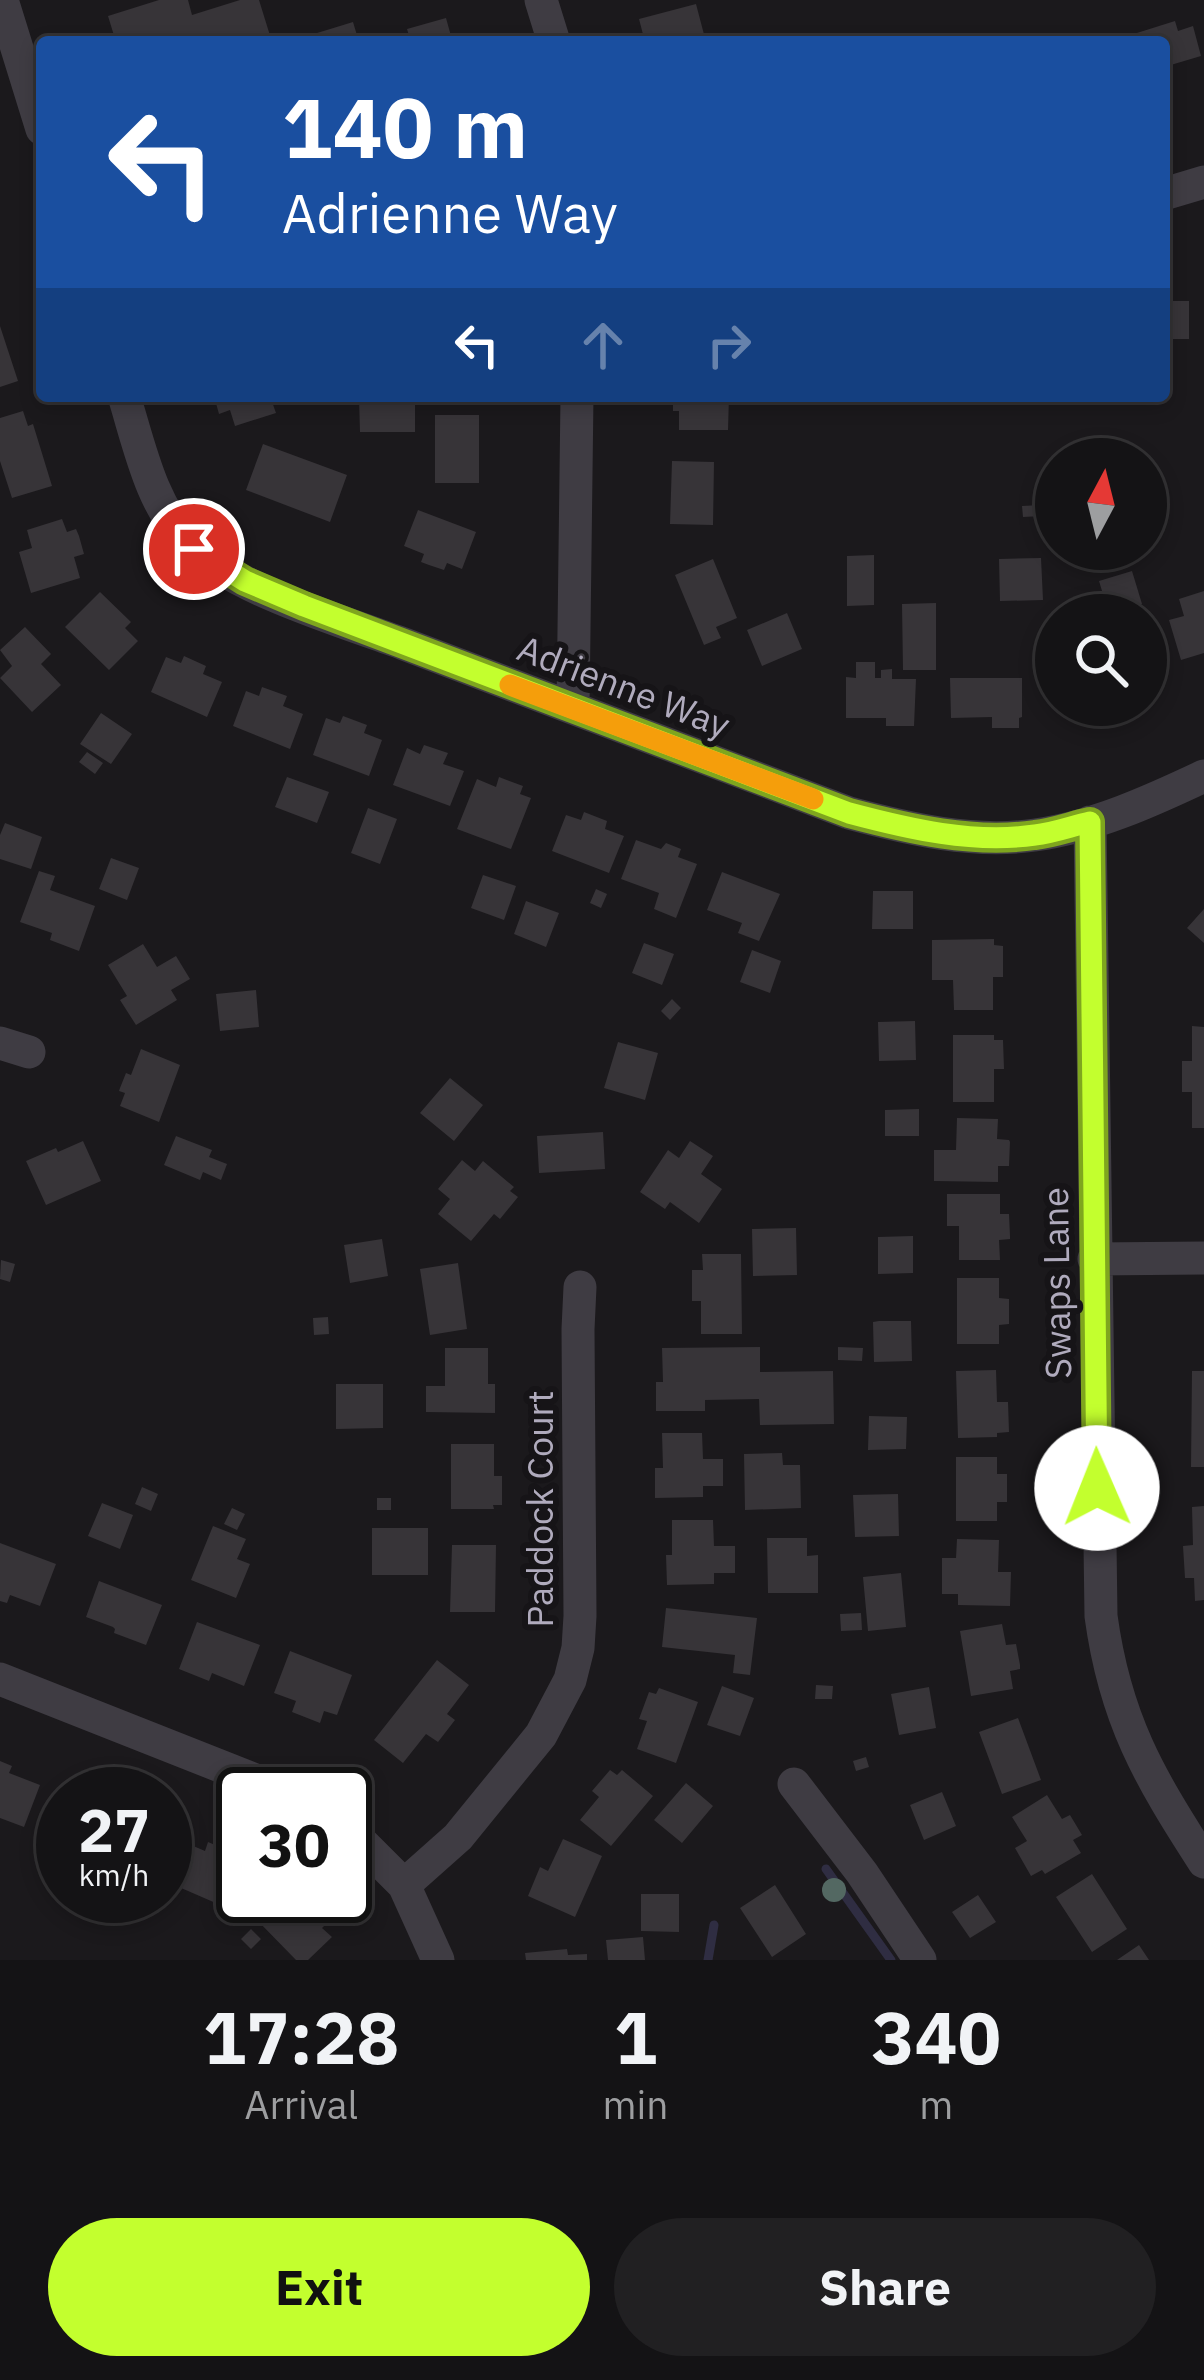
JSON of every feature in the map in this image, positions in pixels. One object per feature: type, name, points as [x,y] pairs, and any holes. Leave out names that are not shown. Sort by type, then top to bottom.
[{"type":"street","points":[[2,0],[36,110]]},
{"type":"street","points":[[541,0],[552,36]]},
{"type":"street","points":[[1170,192],[1204,182]]},
{"type":"street","name":"Adrienne Way","points":[[126,402],[163,511],[194,549],[215,565],[304,606],[849,813],[910,829],[991,838],[1036,835],[1090,822],[1204,776]]},
{"type":"street","points":[[572,708],[577,402]]},
{"type":"street","name":"Swaps Lane","points":[[1090,822],[1098,1580],[1106,1651],[1127,1728],[1157,1790],[1204,1862]]},
{"type":"street","points":[[1094,1258],[1204,1258]]},
{"type":"street","name":"Paddock Court","points":[[404,1885],[458,1837],[542,1735],[570,1680],[580,1616],[580,1287]]},
{"type":"street","points":[[0,1679],[223,1767]]},
{"type":"street","points":[[794,1784],[920,1960]]},
{"type":"street","points":[[372,1853],[404,1885],[438,1960]]},
{"type":"building","points":[[159,0],[188,0],[192,15],[240,0],[259,0],[270,36],[114,36],[108,16]]},
{"type":"building","points":[[696,4],[704,36],[643,36],[639,19]]},
{"type":"building","points":[[446,18],[451,36],[409,36],[407,29]]},
{"type":"building","points":[[1175,21],[1178,31],[1193,26],[1201,56],[1170,65],[1170,36],[1127,36]]},
{"type":"building","points":[[353,22],[357,36],[307,36]]},
{"type":"building","points":[[1170,301],[1189,301],[1189,339],[1170,339]]},
{"type":"building","points":[[0,326],[18,381],[0,387]]},
{"type":"building","points":[[216,402],[272,402],[276,413],[235,426],[230,410],[219,414]]},
{"type":"building","points":[[359,402],[415,402],[415,432],[360,432]]},
{"type":"building","points":[[673,402],[729,402],[728,430],[679,430],[679,411],[673,411]]},
{"type":"building","points":[[23,411],[28,426],[33,424],[52,486],[12,498],[0,461],[0,418]]},
{"type":"building","points":[[435,415],[479,415],[479,483],[435,483]]},
{"type":"building","points":[[263,444],[347,475],[330,522],[246,490]]},
{"type":"building","points":[[672,461],[714,462],[713,525],[670,524]]},
{"type":"building","points":[[1035,505],[1035,516],[1023,517],[1022,506]]},
{"type":"building","points":[[418,510],[476,532],[462,569],[447,563],[444,570],[421,562],[424,554],[404,546]]},
{"type":"building","points":[[62,519],[67,532],[76,529],[79,536],[84,554],[74,557],[80,578],[31,593],[19,552],[32,548],[27,530]]},
{"type":"building","points":[[874,555],[874,605],[847,606],[847,556]]},
{"type":"building","points":[[1035,558],[1035,570],[1042,570],[1043,594],[1035,594],[1035,600],[1000,601],[999,559]]},
{"type":"building","points":[[713,559],[737,618],[716,627],[721,638],[704,645],[675,575]]},
{"type":"building","points":[[1132,571],[1139,594],[1103,594],[1099,581]]},
{"type":"building","points":[[1204,591],[1204,653],[1181,660],[1169,620],[1184,616],[1179,599]]},
{"type":"building","points":[[100,592],[131,622],[125,628],[138,641],[109,670],[65,627]]},
{"type":"building","points":[[936,603],[936,670],[903,670],[902,604]]},
{"type":"building","points":[[787,613],[802,649],[762,666],[747,630]]},
{"type":"building","points":[[25,627],[51,654],[41,664],[61,685],[32,712],[0,678],[12,666],[0,650]]},
{"type":"building","points":[[184,656],[206,666],[203,674],[222,682],[207,717],[151,692],[166,657],[181,663]]},
{"type":"building","points":[[856,662],[875,662],[875,678],[881,678],[881,670],[892,669],[892,679],[916,679],[914,726],[886,726],[886,718],[846,718],[846,677],[856,678]]},
{"type":"building","points":[[950,678],[1022,678],[1019,728],[992,728],[992,717],[951,718]]},
{"type":"building","points":[[262,687],[287,696],[283,706],[303,714],[290,749],[233,726],[246,691],[259,696]]},
{"type":"building","points":[[101,713],[132,734],[111,764],[80,744]]},
{"type":"building","points":[[343,716],[367,725],[364,733],[382,740],[369,776],[313,755],[326,718],[340,723]]},
{"type":"building","points":[[424,745],[448,753],[443,764],[464,771],[450,806],[393,785],[407,748],[420,754]]},
{"type":"building","points":[[87,752],[103,763],[95,774],[79,762]]},
{"type":"building","points":[[287,777],[329,792],[317,823],[275,807]]},
{"type":"building","points":[[499,777],[523,786],[520,794],[531,798],[511,849],[457,829],[477,779],[496,787]]},
{"type":"building","points":[[368,808],[397,819],[380,864],[351,853]]},
{"type":"building","points":[[584,812],[607,821],[605,829],[624,836],[609,873],[552,851],[566,815],[581,820]]},
{"type":"building","points":[[5,823],[42,837],[31,869],[0,859]]},
{"type":"building","points":[[636,840],[661,849],[666,843],[681,849],[678,857],[697,864],[676,918],[654,909],[659,893],[621,879]]},
{"type":"building","points":[[111,858],[139,868],[127,900],[99,889]]},
{"type":"building","points":[[39,871],[55,876],[50,890],[95,906],[79,951],[50,940],[52,933],[20,922]]},
{"type":"building","points":[[722,872],[780,894],[759,941],[738,933],[742,923],[707,910]]},
{"type":"building","points":[[483,875],[516,886],[504,920],[471,908]]},
{"type":"building","points":[[596,889],[607,894],[601,908],[590,903]]},
{"type":"building","points":[[873,891],[913,891],[913,929],[872,929]]},
{"type":"building","points":[[526,901],[559,913],[546,947],[514,934]]},
{"type":"building","points":[[1204,909],[1204,943],[1187,928]]},
{"type":"building","points":[[994,939],[994,945],[1003,946],[1003,977],[993,977],[993,1010],[954,1010],[953,980],[932,980],[932,940]]},
{"type":"building","points":[[644,943],[674,954],[662,985],[632,973]]},
{"type":"building","points":[[143,944],[157,967],[176,956],[190,979],[171,990],[177,1000],[136,1025],[120,1000],[127,996],[108,965]]},
{"type":"building","points":[[752,950],[781,961],[770,993],[740,982]]},
{"type":"building","points":[[256,990],[259,1027],[220,1031],[216,994]]},
{"type":"building","points":[[672,999],[681,1008],[670,1020],[661,1011]]},
{"type":"building","points":[[915,1021],[916,1060],[879,1061],[878,1022]]},
{"type":"building","points":[[1192,1026],[1204,1027],[1204,1128],[1192,1128],[1192,1092],[1182,1092],[1182,1061],[1192,1061]]},
{"type":"building","points":[[953,1035],[994,1035],[994,1040],[1003,1040],[1004,1069],[994,1069],[994,1102],[953,1102]]},
{"type":"building","points":[[618,1042],[658,1053],[645,1100],[604,1088]]},
{"type":"building","points":[[141,1049],[180,1065],[159,1122],[120,1106],[125,1093],[120,1088]]},
{"type":"building","points":[[450,1078],[483,1105],[454,1141],[420,1113]]},
{"type":"building","points":[[919,1109],[919,1136],[885,1136],[885,1110]]},
{"type":"building","points":[[957,1118],[998,1119],[997,1139],[1010,1142],[1009,1166],[998,1166],[998,1182],[934,1181],[934,1150],[956,1150]]},
{"type":"building","points":[[603,1132],[605,1169],[539,1173],[537,1136]]},
{"type":"building","points":[[176,1136],[212,1150],[209,1157],[227,1164],[221,1180],[203,1172],[200,1180],[164,1165]]},
{"type":"building","points":[[83,1141],[101,1181],[46,1205],[26,1161]]},
{"type":"building","points":[[690,1141],[713,1156],[701,1174],[722,1189],[699,1223],[670,1202],[665,1209],[640,1192],[668,1150],[679,1158]]},
{"type":"building","points":[[462,1160],[475,1171],[483,1161],[514,1187],[510,1191],[518,1197],[500,1219],[494,1214],[471,1241],[438,1214],[450,1199],[438,1189]]},
{"type":"building","points":[[947,1194],[1000,1194],[1000,1214],[1009,1214],[1010,1239],[999,1240],[1000,1260],[959,1260],[959,1226],[947,1226]]},
{"type":"building","points":[[796,1228],[797,1275],[753,1276],[752,1229]]},
{"type":"building","points":[[913,1236],[913,1273],[878,1274],[878,1237]]},
{"type":"building","points":[[382,1239],[388,1276],[350,1283],[344,1245]]},
{"type":"building","points":[[702,1254],[741,1254],[742,1334],[701,1334],[701,1301],[692,1301],[692,1270],[703,1270]]},
{"type":"building","points":[[1,1260],[15,1264],[10,1282],[0,1279]]},
{"type":"building","points":[[458,1263],[467,1329],[430,1335],[420,1269]]},
{"type":"building","points":[[957,1278],[999,1278],[999,1298],[1009,1299],[1009,1324],[999,1325],[999,1344],[957,1344]]},
{"type":"building","points":[[328,1317],[329,1334],[314,1335],[313,1318]]},
{"type":"building","points":[[911,1321],[912,1361],[874,1362],[873,1322]]},
{"type":"building","points":[[760,1347],[760,1372],[833,1371],[834,1424],[760,1425],[759,1399],[705,1400],[705,1411],[656,1411],[656,1382],[663,1382],[662,1348]]},
{"type":"building","points":[[838,1347],[863,1348],[862,1361],[838,1360]]},
{"type":"building","points":[[445,1348],[488,1348],[488,1384],[495,1384],[495,1413],[426,1412],[426,1386],[445,1386]]},
{"type":"building","points":[[996,1370],[997,1402],[1008,1402],[1009,1432],[958,1438],[956,1371]]},
{"type":"building","points":[[1192,1371],[1204,1371],[1204,1467],[1191,1467]]},
{"type":"building","points":[[336,1384],[383,1384],[383,1428],[336,1429]]},
{"type":"building","points":[[869,1416],[907,1417],[906,1449],[868,1450]]},
{"type":"building","points":[[662,1433],[702,1433],[703,1459],[723,1459],[723,1486],[703,1486],[703,1497],[655,1498],[655,1468],[663,1468]]},
{"type":"building","points":[[451,1444],[494,1444],[494,1476],[502,1476],[502,1505],[451,1509]]},
{"type":"building","points":[[782,1453],[783,1465],[800,1465],[801,1508],[745,1510],[744,1454]]},
{"type":"building","points":[[956,1457],[997,1457],[997,1474],[1007,1474],[1007,1502],[997,1502],[997,1521],[956,1521]]},
{"type":"building","points":[[142,1487],[158,1494],[151,1511],[135,1504]]},
{"type":"building","points":[[898,1494],[899,1536],[855,1537],[853,1495]]},
{"type":"building","points":[[377,1498],[391,1498],[391,1510],[377,1510]]},
{"type":"building","points":[[102,1503],[133,1515],[120,1549],[88,1536]]},
{"type":"building","points":[[1204,1506],[1204,1600],[1195,1601],[1194,1578],[1185,1578],[1183,1546],[1193,1545],[1192,1507]]},
{"type":"building","points":[[232,1508],[245,1514],[237,1530],[224,1524]]},
{"type":"building","points":[[672,1520],[713,1520],[714,1546],[735,1546],[735,1573],[714,1573],[714,1584],[667,1585]]},
{"type":"building","points":[[213,1526],[246,1539],[237,1559],[250,1564],[236,1598],[191,1580]]},
{"type":"building","points":[[372,1528],[428,1528],[428,1575],[372,1575]]},
{"type":"building","points":[[767,1538],[807,1538],[807,1556],[818,1555],[818,1593],[768,1593]]},
{"type":"building","points":[[957,1539],[999,1540],[998,1572],[1011,1572],[1010,1606],[958,1605],[958,1594],[942,1594],[942,1558],[956,1558]]},
{"type":"building","points":[[0,1543],[56,1564],[40,1606],[10,1595],[7,1603],[0,1601]]},
{"type":"building","points":[[452,1545],[496,1545],[495,1612],[450,1612]]},
{"type":"building","points":[[901,1573],[906,1627],[868,1631],[863,1577]]},
{"type":"building","points":[[99,1581],[162,1605],[146,1645],[86,1617]]},
{"type":"building","points":[[666,1608],[757,1618],[750,1675],[733,1673],[735,1655],[662,1647]]},
{"type":"building","points":[[861,1613],[862,1630],[841,1631],[840,1614]]},
{"type":"building","points":[[197,1622],[260,1645],[244,1686],[212,1673],[209,1681],[179,1669]]},
{"type":"building","points":[[1002,1624],[1006,1645],[1016,1644],[1020,1665],[1010,1671],[1013,1689],[971,1696],[960,1631]]},
{"type":"building","points":[[290,1651],[352,1675],[337,1715],[324,1711],[320,1723],[292,1712],[296,1701],[274,1693]]},
{"type":"building","points":[[437,1660],[469,1685],[447,1714],[455,1720],[438,1742],[426,1734],[403,1763],[374,1740]]},
{"type":"building","points":[[816,1685],[833,1686],[832,1699],[815,1699]]},
{"type":"building","points":[[722,1686],[754,1698],[740,1736],[707,1725]]},
{"type":"building","points":[[929,1687],[936,1728],[899,1735],[891,1694]]},
{"type":"building","points":[[659,1688],[698,1702],[676,1763],[637,1749],[647,1721],[639,1719],[649,1692],[656,1694]]},
{"type":"building","points":[[1018,1718],[1041,1780],[1002,1794],[979,1732]]},
{"type":"building","points":[[866,1757],[869,1767],[856,1771],[853,1761]]},
{"type":"building","points":[[0,1761],[12,1766],[9,1773],[36,1783],[36,1796],[24,1827],[0,1818]]},
{"type":"building","points":[[610,1770],[617,1775],[622,1770],[653,1796],[611,1846],[580,1820],[599,1797],[592,1791]]},
{"type":"building","points":[[686,1783],[713,1806],[682,1843],[654,1820]]},
{"type":"building","points":[[942,1792],[956,1826],[924,1840],[910,1805]]},
{"type":"building","points":[[1047,1795],[1062,1819],[1070,1815],[1082,1835],[1073,1840],[1081,1853],[1045,1874],[1042,1870],[1031,1876],[1015,1848],[1027,1841],[1012,1817]]},
{"type":"building","points":[[563,1839],[602,1856],[575,1917],[528,1896],[540,1867],[548,1871]]},
{"type":"building","points":[[208,1842],[216,1845],[216,1903],[192,1893],[192,1845],[205,1851]]},
{"type":"building","points":[[1092,1874],[1127,1929],[1092,1952],[1056,1897]]},
{"type":"building","points":[[775,1885],[806,1934],[772,1957],[740,1908]]},
{"type":"building","points":[[641,1894],[679,1894],[679,1932],[641,1931]]},
{"type":"building","points":[[978,1895],[996,1922],[970,1938],[952,1912]]},
{"type":"building","points":[[260,1923],[327,1923],[322,1928],[332,1937],[308,1960],[296,1960]]},
{"type":"building","points":[[251,1929],[261,1939],[251,1949],[241,1939]]},
{"type":"building","points":[[643,1937],[645,1960],[608,1960],[606,1940]]},
{"type":"building","points":[[1139,1945],[1149,1960],[1117,1960]]},
{"type":"building","points":[[567,1949],[568,1955],[587,1954],[587,1960],[526,1960],[525,1953]]},
{"type":"waterway","points":[[826,1869],[891,1960]]},
{"type":"waterway","points":[[708,1960],[714,1925]]},
{"type":"slow traffic","points":[[510,685],[813,799]]},
{"type":"route","points":[[194,549],[245,581],[304,606],[849,813],[910,829],[991,838],[1036,835],[1090,822],[1097,1488]]}]
